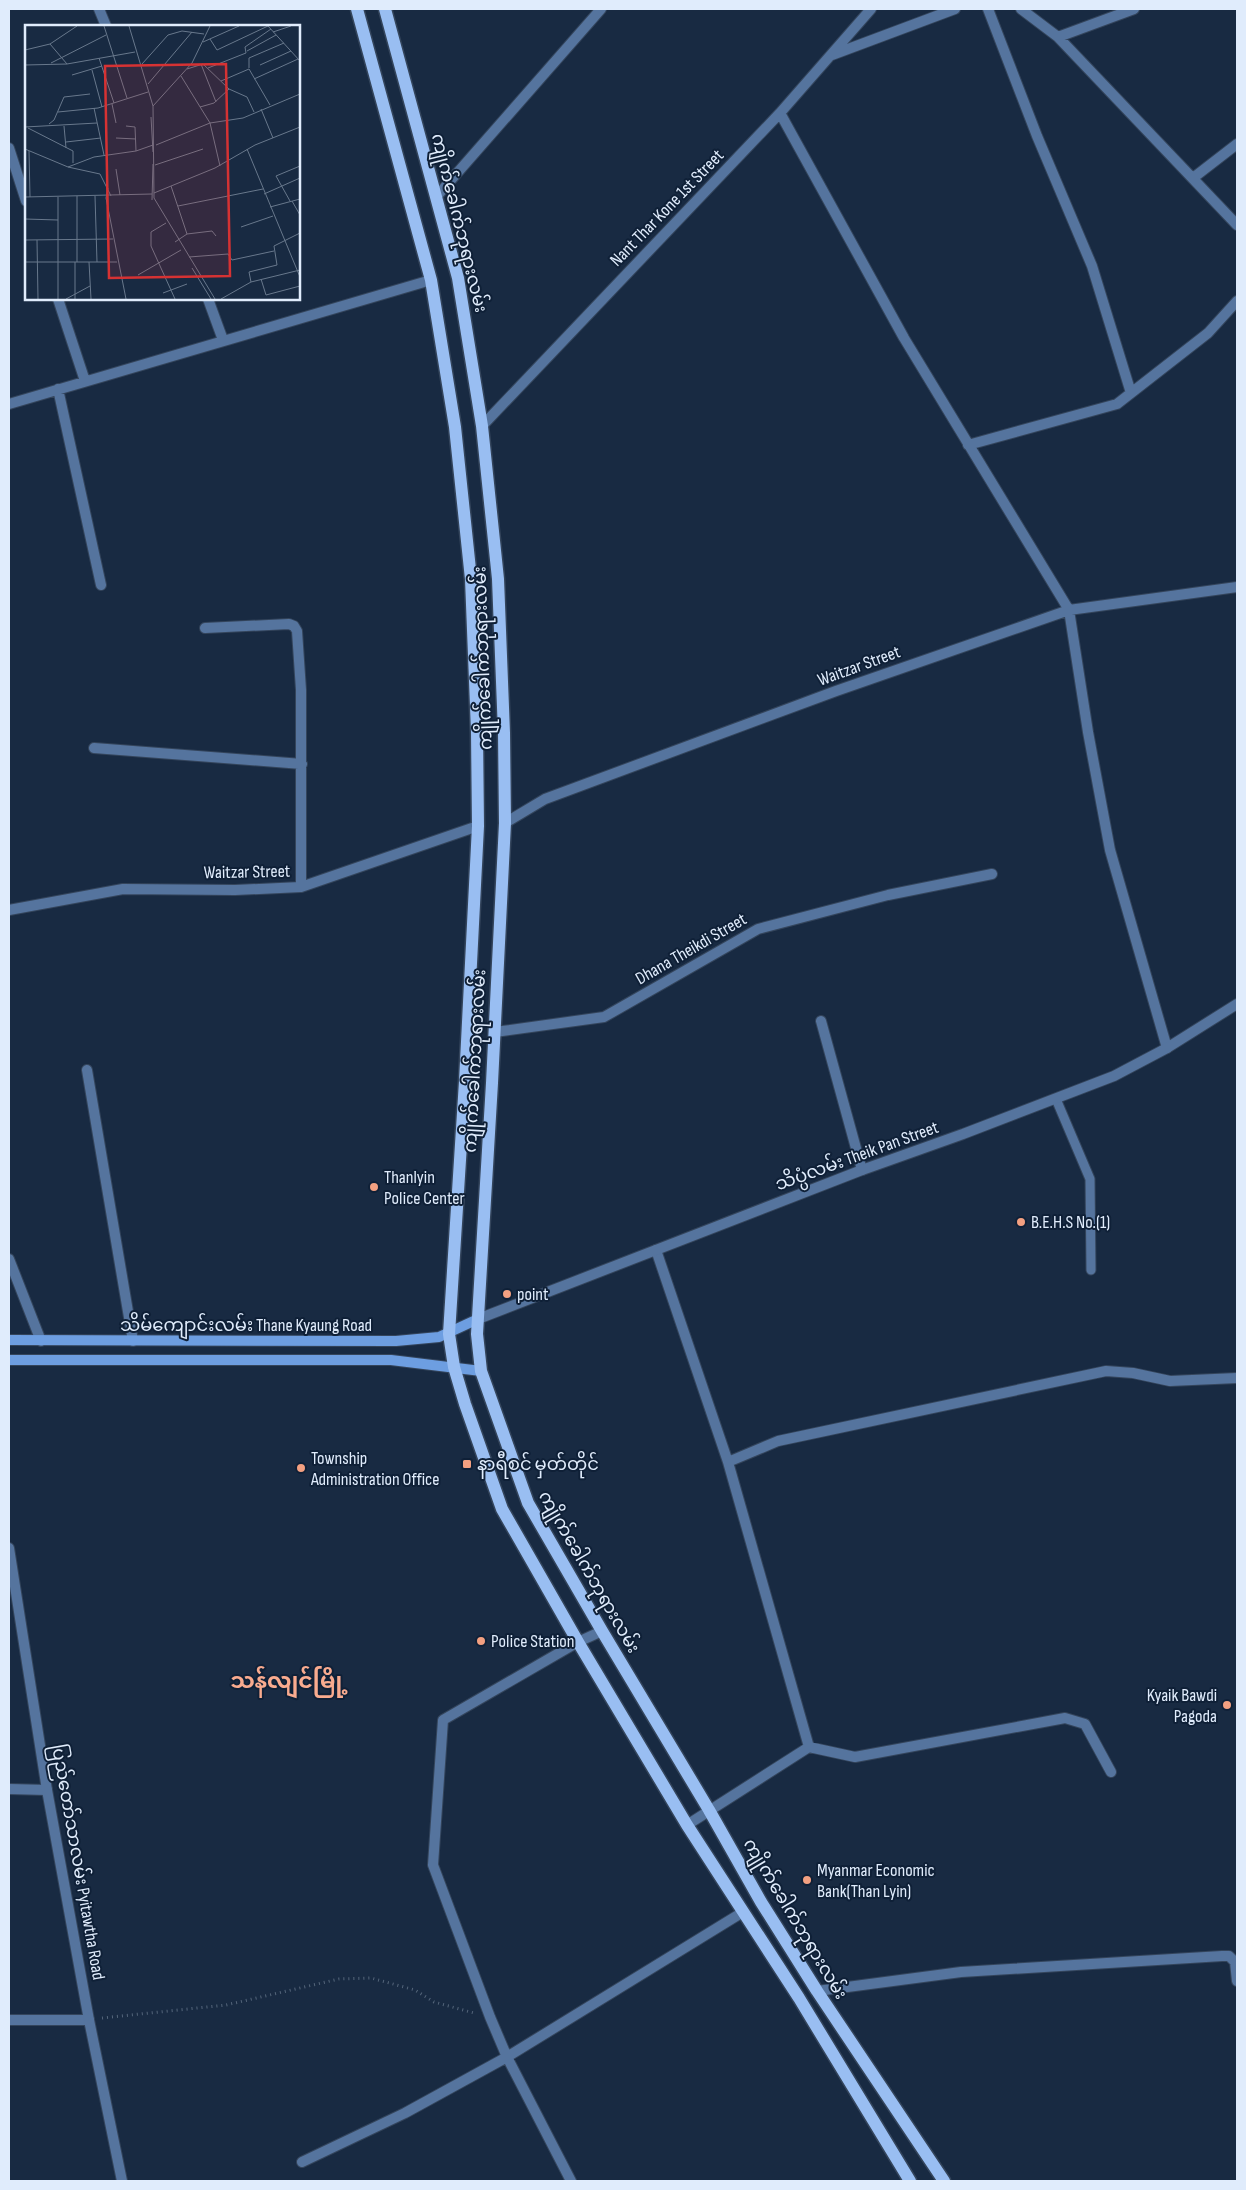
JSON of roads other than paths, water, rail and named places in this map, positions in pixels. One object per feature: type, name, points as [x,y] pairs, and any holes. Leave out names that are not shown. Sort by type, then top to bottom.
[{"type":"main road","name":"ကျိုက်ခေါက်ဘုရားလမ်း","points":[[357,9],[431,280],[455,427],[471,579],[477,732],[478,826],[466,1073],[449,1334],[454,1367],[502,1509],[578,1642],[687,1825],[799,1998],[910,2181]]},
{"type":"main road","name":"ကျိုက်ခေါက်ဘုရားလမ်း","points":[[385,9],[458,278],[482,426],[498,579],[505,823],[477,1334],[481,1370],[528,1502],[602,1631],[710,1810],[761,1902],[817,1991],[944,2181]]},
{"type":"main road","name":"သိမ်ကျောင်းလမ်း Thane Kyaung Road","points":[[9,1340],[396,1341],[439,1337],[478,1319]]},
{"type":"main road","name":"သိမ်ကျောင်းလမ်း Thane Kyaung Road","points":[[9,1360],[391,1360],[481,1370]]},
{"type":"street","points":[[99,9],[106,25]]},
{"type":"street","points":[[437,196],[601,9]]},
{"type":"street","name":"Nant Thar Kone 1st Street","points":[[482,426],[780,113],[871,9]]},
{"type":"street","points":[[829,56],[955,9]]},
{"type":"street","points":[[988,9],[1037,136],[1092,266],[1131,393]]},
{"type":"street","points":[[1022,9],[1058,37],[1237,225]]},
{"type":"street","points":[[1058,37],[1134,9]]},
{"type":"street","points":[[780,113],[878,293],[1069,610],[1088,732],[1110,850],[1167,1048]]},
{"type":"street","points":[[1193,178],[1237,144]]},
{"type":"street","points":[[9,148],[25,198]]},
{"type":"street","points":[[9,404],[431,280]]},
{"type":"street","points":[[58,300],[85,381]]},
{"type":"street","points":[[208,300],[223,340]]},
{"type":"street","points":[[968,445],[1116,404],[1208,333],[1237,301]]},
{"type":"street","points":[[58,389],[101,585]]},
{"type":"street","name":"Waitzar Street","points":[[505,823],[545,799],[836,691],[1069,610],[1237,587]]},
{"type":"street","points":[[205,628],[289,624],[294,626],[297,631],[301,690],[301,887]]},
{"type":"street","points":[[94,748],[302,764]]},
{"type":"street","name":"Waitzar Street","points":[[9,910],[122,889],[235,890],[301,887],[478,826]]},
{"type":"street","name":"Dhana Theikdi Street","points":[[495,1032],[604,1017],[758,929],[888,895],[992,874]]},
{"type":"street","name":"သိပ္ပံလမ်း Theik Pan Street","points":[[478,1319],[862,1170],[963,1134],[1114,1076],[1167,1048],[1237,1004]]},
{"type":"street","points":[[821,1021],[862,1170]]},
{"type":"street","points":[[87,1070],[133,1341]]},
{"type":"street","points":[[656,1250],[728,1462],[808,1747]]},
{"type":"street","points":[[9,1259],[41,1340]]},
{"type":"street","points":[[728,1462],[778,1441],[1106,1371],[1133,1373],[1170,1381],[1237,1378]]},
{"type":"street","name":"ပြည်တော်သာလမ်း Pyitawtha Road","points":[[9,1548],[47,1790],[122,2181]]},
{"type":"street","points":[[570,2181],[507,2057],[433,1865],[443,1720],[578,1642],[602,1631]]},
{"type":"street","points":[[687,1825],[808,1747],[855,1757],[1065,1718],[1085,1724],[1110,1772]]},
{"type":"street","points":[[9,1789],[47,1790]]},
{"type":"street","points":[[302,2162],[405,2114],[507,2057],[743,1912]]},
{"type":"street","points":[[817,1991],[961,1972],[1222,1956],[1229,1956],[1234,1962],[1237,1981]]},
{"type":"street","points":[[9,2020],[90,2020]]},
{"type":"lane","points":[[1056,1099],[1090,1179],[1091,1270]]},
{"type":"place","name":"Thanlyin Police Center","points":[[374,1187]]},
{"type":"place","name":"B.E.H.S No.(1)","points":[[1021,1222]]},
{"type":"place","name":"point","points":[[507,1294]]},
{"type":"place","name":"နာရီစင် မှတ်တိုင်","points":[[467,1464]]},
{"type":"place","name":"Township Administration Office","points":[[301,1468]]},
{"type":"place","name":"Police Station","points":[[481,1641]]},
{"type":"place","name":"Kyaik Bawdi Pagoda","points":[[1227,1705]]},
{"type":"place","name":"Myanmar Economic Bank(Than Lyin)","points":[[807,1880]]},
{"type":"district","name":"သန်လျင်မြို့","points":[[289,1681]]}]
